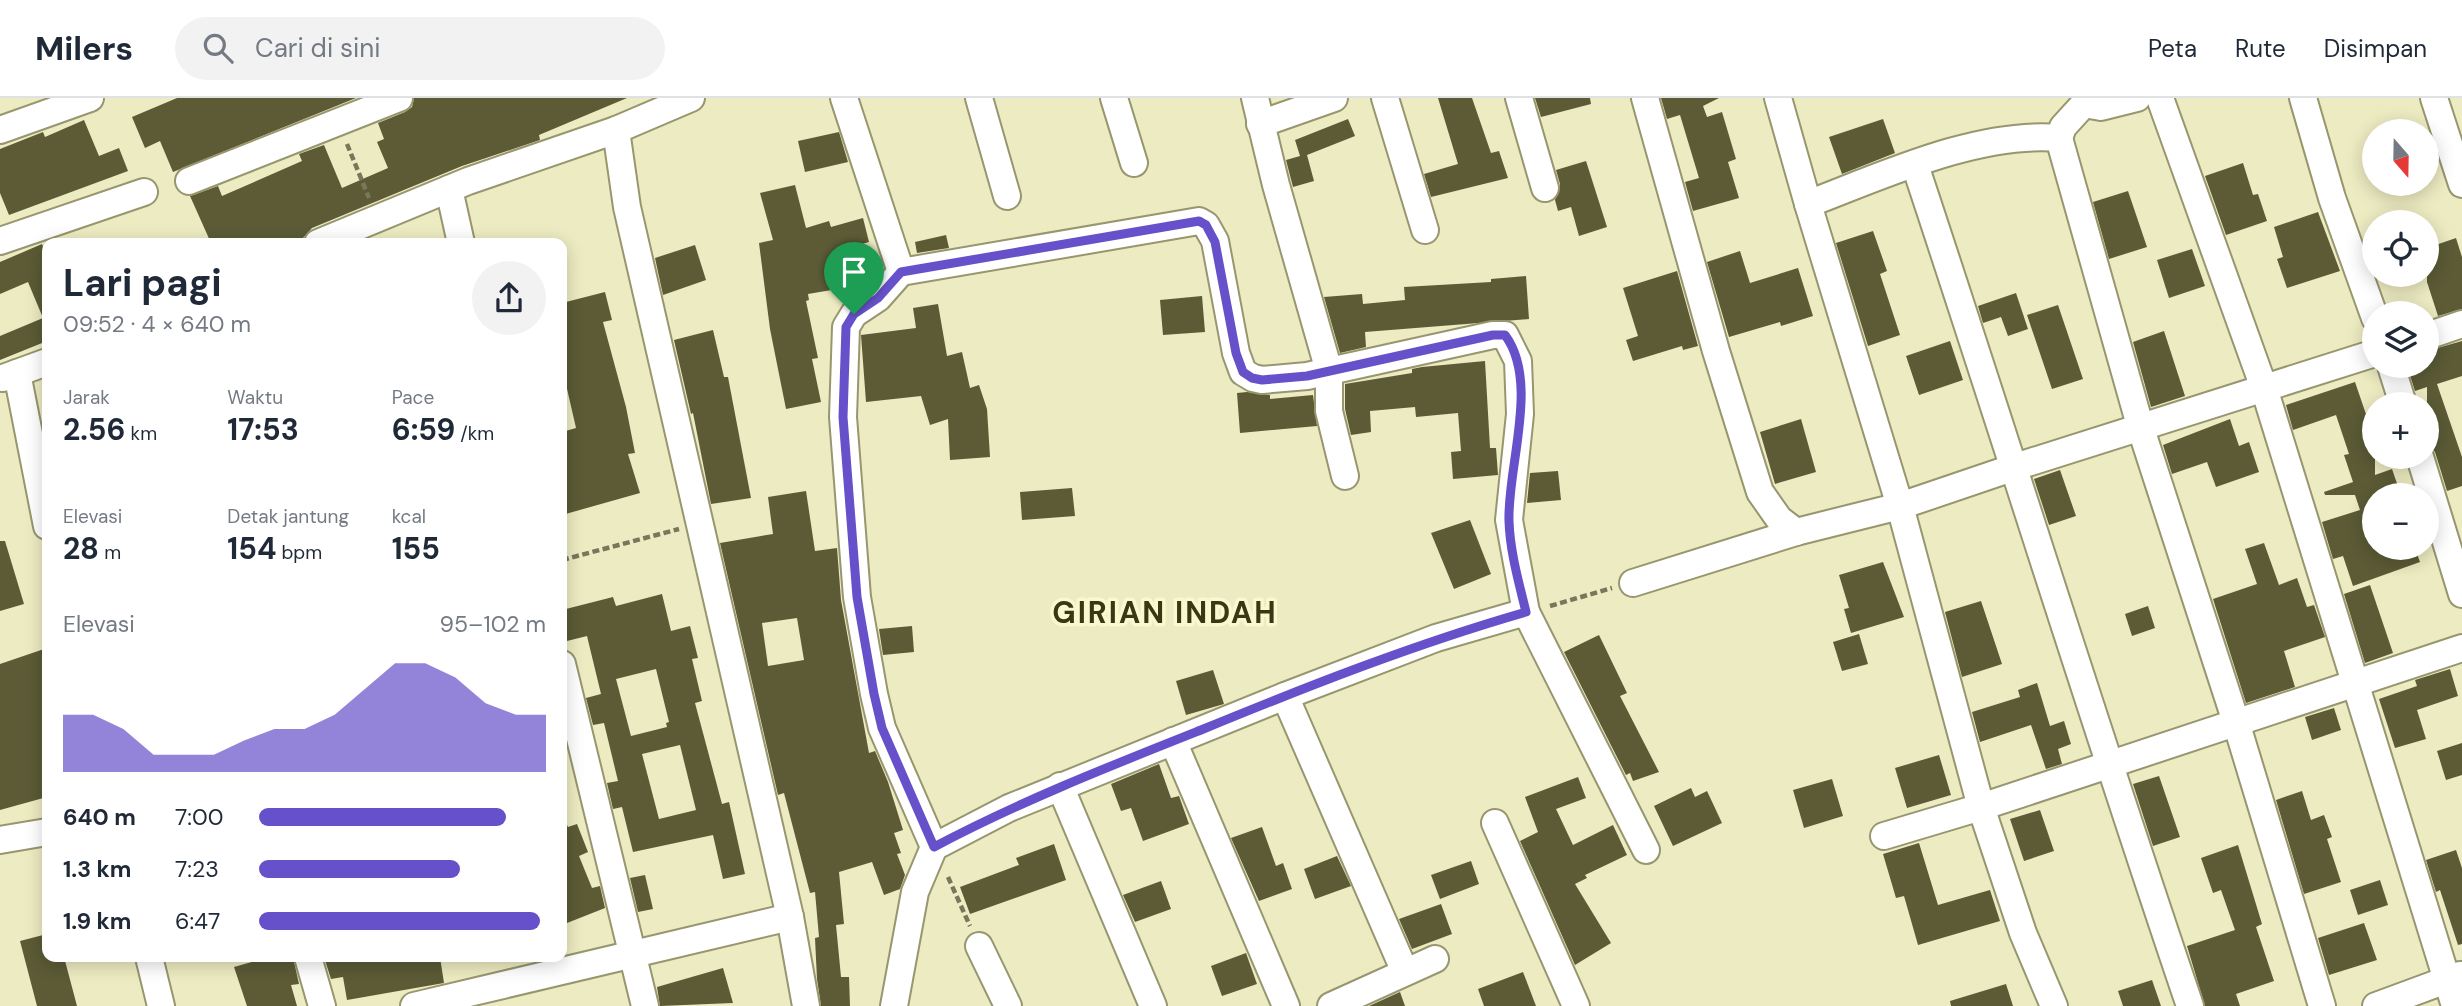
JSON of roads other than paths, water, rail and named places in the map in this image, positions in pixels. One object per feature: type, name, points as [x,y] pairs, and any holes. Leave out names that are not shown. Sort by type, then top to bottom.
[{"type":"street","points":[[0,130],[90,98]]},
{"type":"street","points":[[189,181],[399,98]]},
{"type":"street","points":[[330,238],[449,189],[616,130],[691,98]]},
{"type":"street","points":[[844,98],[901,272]]},
{"type":"street","points":[[979,98],[1007,197]]},
{"type":"street","points":[[1114,98],[1134,163]]},
{"type":"street","points":[[1255,98],[1329,371],[1329,411],[1345,476]]},
{"type":"street","points":[[1260,124],[1334,98]]},
{"type":"street","points":[[1385,98],[1425,230]]},
{"type":"street","points":[[1519,98],[1545,188]]},
{"type":"street","points":[[1646,98],[1708,327],[1760,492],[1779,519],[1796,532]]},
{"type":"street","points":[[1778,98],[1900,506],[1981,807],[2023,933],[2054,1006]]},
{"type":"street","points":[[2137,98],[2101,107],[2083,101],[2063,127],[2059,138],[2141,429],[2236,722],[2322,1006]]},
{"type":"street","points":[[2160,98],[2264,388],[2354,682],[2454,977],[2455,1006]]},
{"type":"street","points":[[2303,98],[2332,198],[2369,301]]},
{"type":"street","points":[[2434,98],[2462,184]]},
{"type":"street","points":[[616,130],[627,207],[790,917],[806,1006]]},
{"type":"street","points":[[1808,204],[1960,148],[2036,136],[2059,138]]},
{"type":"street","points":[[1915,165],[2015,467],[2108,764],[2190,1006]]},
{"type":"street","points":[[449,189],[460,238]]},
{"type":"street","points":[[0,241],[144,192]]},
{"type":"street","points":[[934,847],[882,728],[857,597],[843,417],[846,327],[854,314],[878,298],[901,272],[1199,221],[1206,225],[1215,242],[1231,332],[1243,372],[1262,380],[1329,371],[1493,335],[1505,335],[1518,361],[1520,414],[1509,520],[1526,612],[1646,850]]},
{"type":"street","points":[[2439,332],[2462,324]]},
{"type":"street","points":[[1633,583],[1796,532],[1900,506],[2362,357]]},
{"type":"street","points":[[42,364],[9,376],[42,506]]},
{"type":"street","points":[[2424,469],[2462,594]]},
{"type":"street","points":[[894,1006],[915,892],[934,847],[1009,808],[1059,786],[1285,696],[1436,638],[1526,612]]},
{"type":"street","points":[[1885,836],[1981,807],[2462,648]]},
{"type":"street","points":[[567,684],[645,1006]]},
{"type":"street","points":[[1285,696],[1405,972]]},
{"type":"street","points":[[1173,741],[1286,1006]]},
{"type":"street","points":[[1059,786],[1153,1006]]},
{"type":"street","points":[[1495,823],[1576,1006]]},
{"type":"street","points":[[0,840],[42,833]]},
{"type":"street","points":[[414,1006],[471,998],[790,917]]},
{"type":"street","points":[[979,946],[1007,1006]]},
{"type":"street","points":[[1331,1006],[1435,959]]},
{"type":"street","points":[[150,962],[161,1006]]},
{"type":"street","points":[[309,962],[321,1006]]},
{"type":"street","points":[[2376,1006],[2454,977]]},
{"type":"district","name":"GIRIAN INDAH","points":[[1165,613]]}]
